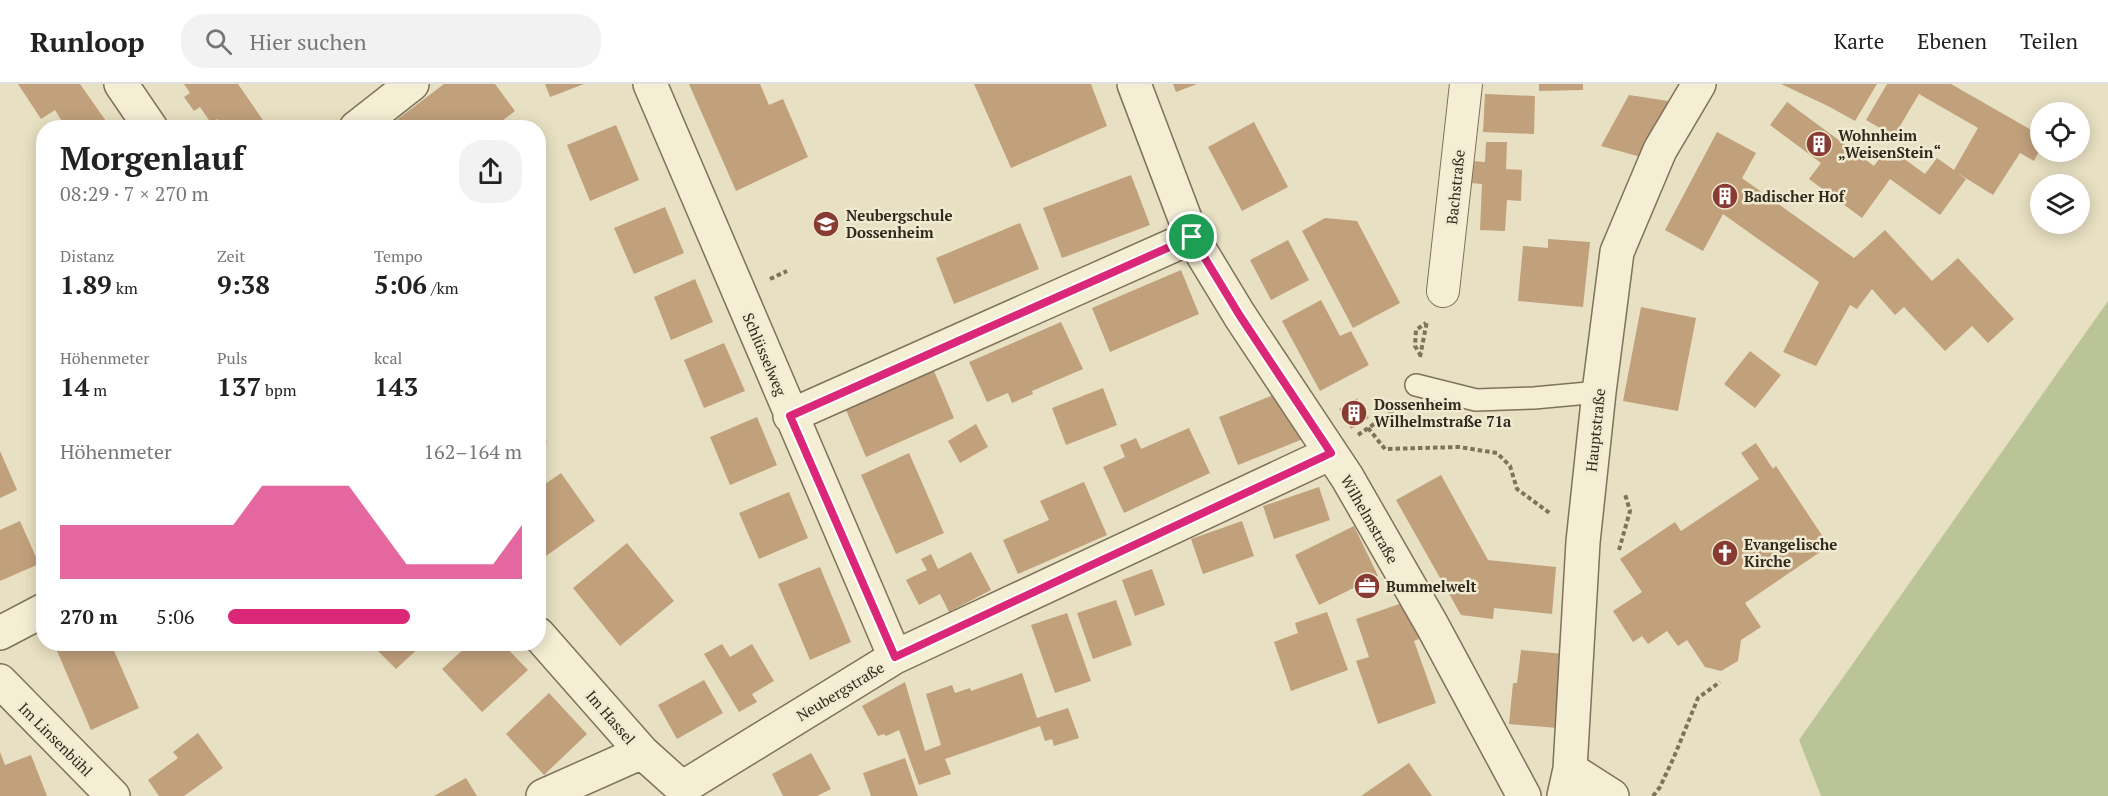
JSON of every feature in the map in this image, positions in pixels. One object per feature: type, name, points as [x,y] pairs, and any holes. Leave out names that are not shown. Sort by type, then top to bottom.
[{"type":"street","points":[[121,84],[146,120]]},
{"type":"street","points":[[366,120],[412,84]]},
{"type":"street","name":"Schlüsselweg","points":[[650,84],[895,657]]},
{"type":"street","name":"Wilhelmstraße","points":[[1134,84],[1192,237],[1240,316],[1331,453],[1432,625],[1524,796]]},
{"type":"street","name":"Bachstraße","points":[[1443,291],[1466,84]]},
{"type":"street","name":"Hauptstraße","points":[[1567,782],[1583,542],[1617,252],[1660,150],[1699,84]]},
{"type":"street","points":[[790,416],[1192,237]]},
{"type":"street","name":"Neubergstraße","points":[[684,792],[895,657],[1331,453]]},
{"type":"street","points":[[0,633],[36,614]]},
{"type":"street","name":"Im Hassel","points":[[546,643],[642,752],[684,792]]},
{"type":"street","name":"Im Linsenbühl","points":[[0,681],[113,796]]},
{"type":"street","points":[[543,796],[642,752]]},
{"type":"street","points":[[1567,782],[1612,796]]},
{"type":"lane","points":[[1416,385],[1476,400],[1599,392]]},
{"type":"path","points":[[1421,356],[1415,346],[1416,330],[1426,322]]},
{"type":"path","points":[[1422,347],[1425,331]]},
{"type":"path","points":[[1360,434],[1397,410]]},
{"type":"path","points":[[1368,428],[1385,449],[1459,447],[1497,453],[1510,466],[1517,489],[1551,514],[1568,539],[1583,542]]},
{"type":"path","points":[[1619,552],[1630,511]]},
{"type":"path","points":[[1653,796],[1674,758],[1698,698],[1720,682]]},
{"type":"green space","points":[[2108,301],[2108,796],[1821,796],[1799,740]]},
{"type":"building","points":[[18,84],[80,84],[105,120],[61,120],[55,110],[41,119]]},
{"type":"building","points":[[184,84],[238,84],[263,120],[209,120],[200,107],[194,111],[184,97],[190,93]]},
{"type":"building","points":[[444,84],[495,84],[515,111],[503,120],[397,120]]},
{"type":"building","points":[[545,84],[584,84],[550,97]]},
{"type":"building","points":[[689,84],[760,84],[769,105],[783,99],[808,157],[736,191]]},
{"type":"building","points":[[974,84],[1091,84],[1107,126],[1011,168]]},
{"type":"building","points":[[1173,84],[1197,84],[1176,92]]},
{"type":"building","points":[[1539,84],[1583,84],[1583,90],[1539,91]]},
{"type":"building","points":[[1781,84],[1877,84],[1855,121]]},
{"type":"building","points":[[1887,84],[1951,84],[2030,129],[2030,159],[2020,153],[1993,195],[1956,172],[1966,179],[1940,215],[1890,179],[1862,218],[1809,179],[1821,163],[1770,125],[1787,102],[1874,166],[1888,147],[1925,174],[1937,158],[1954,170],[1978,128],[1919,94],[1894,136],[1866,120]]},
{"type":"building","points":[[1485,94],[1535,96],[1534,134],[1483,132]]},
{"type":"building","points":[[1629,95],[1675,102],[1648,159],[1601,146]]},
{"type":"building","points":[[1254,122],[1288,187],[1242,211],[1208,147]]},
{"type":"building","points":[[616,125],[639,180],[590,201],[567,145]]},
{"type":"building","points":[[1717,132],[1756,153],[1742,178],[1854,258],[1885,230],[1932,281],[1958,258],[2014,319],[1988,343],[1972,326],[1945,351],[1904,307],[1895,315],[1872,289],[1857,309],[1850,305],[1816,366],[1783,352],[1819,282],[1723,214],[1703,251],[1665,230]]},
{"type":"building","points":[[1486,142],[1507,142],[1506,169],[1522,170],[1521,201],[1507,200],[1505,231],[1480,230],[1482,184],[1470,183],[1471,161],[1485,162]]},
{"type":"building","points":[[1131,175],[1150,225],[1062,258],[1043,208]]},
{"type":"building","points":[[665,207],[684,253],[634,274],[614,228]]},
{"type":"building","points":[[1325,218],[1357,221],[1400,303],[1353,328],[1302,231]]},
{"type":"building","points":[[1020,223],[1039,269],[954,304],[936,258]]},
{"type":"building","points":[[1548,239],[1590,242],[1583,307],[1518,301],[1523,246],[1548,248]]},
{"type":"building","points":[[1288,240],[1309,280],[1271,300],[1250,260]]},
{"type":"building","points":[[1181,270],[1199,314],[1110,352],[1092,308]]},
{"type":"building","points":[[695,279],[713,322],[671,340],[654,297]]},
{"type":"building","points":[[1321,300],[1340,336],[1351,331],[1369,365],[1320,391],[1282,321]]},
{"type":"building","points":[[1641,307],[1696,318],[1678,411],[1623,401]]},
{"type":"building","points":[[1061,322],[1083,369],[1032,391],[1033,394],[1012,403],[1008,393],[987,402],[969,362]]},
{"type":"building","points":[[724,343],[745,391],[704,408],[684,360]]},
{"type":"building","points":[[1750,351],[1781,375],[1755,408],[1724,384]]},
{"type":"building","points":[[934,371],[954,418],[866,457],[846,410]]},
{"type":"building","points":[[1103,388],[1117,425],[1066,445],[1052,408]]},
{"type":"building","points":[[1283,391],[1303,439],[1238,465],[1219,417]]},
{"type":"building","name":"Dossenheim Wilhelmstraße 71a","points":[[1357,398],[1369,418],[1351,429],[1339,409]]},
{"type":"building","points":[[757,417],[777,465],[730,485],[710,437]]},
{"type":"building","points":[[976,424],[988,447],[960,463],[948,441]]},
{"type":"building","points":[[1189,428],[1210,473],[1124,513],[1103,467],[1125,457],[1120,445],[1136,438],[1141,449]]},
{"type":"building","name":"Evangelische Kirche","points":[[1756,443],[1773,469],[1776,466],[1829,546],[1745,603],[1761,627],[1741,640],[1738,661],[1721,671],[1705,667],[1687,640],[1678,646],[1667,631],[1648,644],[1642,636],[1633,642],[1613,611],[1642,592],[1620,559],[1675,522],[1681,531],[1759,479],[1741,453]]},
{"type":"building","points":[[0,451],[17,490],[0,498]]},
{"type":"building","points":[[909,453],[944,533],[896,554],[861,475]]},
{"type":"building","points":[[561,473],[595,521],[546,556],[546,483]]},
{"type":"building","points":[[1441,475],[1488,560],[1556,567],[1552,614],[1494,608],[1493,619],[1461,615],[1396,500]]},
{"type":"building","points":[[1084,482],[1107,535],[1018,574],[1003,540],[1049,520],[1040,501]]},
{"type":"building","points":[[1319,487],[1330,520],[1274,539],[1263,506]]},
{"type":"building","points":[[789,492],[808,538],[759,559],[739,513]]},
{"type":"building","points":[[20,521],[36,557],[36,565],[0,581],[0,530]]},
{"type":"building","points":[[1242,521],[1254,556],[1203,574],[1191,539]]},
{"type":"building","points":[[1354,526],[1378,576],[1319,605],[1295,555]]},
{"type":"building","points":[[627,543],[674,601],[620,646],[573,588]]},
{"type":"building","points":[[971,552],[991,590],[949,612],[940,594],[919,605],[906,580],[927,570],[921,559],[931,554],[938,569]]},
{"type":"building","points":[[820,567],[851,642],[810,660],[778,584]]},
{"type":"building","points":[[1152,569],[1165,605],[1135,616],[1122,580]]},
{"type":"building","points":[[1116,600],[1132,645],[1093,659],[1077,613]]},
{"type":"building","points":[[1405,602],[1419,639],[1414,641],[1436,703],[1378,724],[1356,661],[1369,657],[1356,619]]},
{"type":"building","points":[[1327,612],[1348,670],[1291,691],[1274,642],[1298,633],[1295,623]]},
{"type":"building","points":[[1067,613],[1091,681],[1055,693],[1031,625]]},
{"type":"building","points":[[722,644],[730,657],[752,644],[774,681],[752,694],[757,702],[739,712],[704,654]]},
{"type":"building","points":[[1521,650],[1564,654],[1558,728],[1509,724],[1513,683],[1517,683]]},
{"type":"building","points":[[57,651],[114,651],[139,708],[91,730]]},
{"type":"building","points":[[378,651],[415,651],[396,669]]},
{"type":"building","points":[[461,651],[510,651],[528,670],[482,712],[442,669]]},
{"type":"building","points":[[1022,673],[1037,718],[1068,708],[1079,738],[1054,746],[1052,739],[1045,741],[1040,726],[945,759],[951,774],[919,785],[899,730],[886,736],[884,734],[878,736],[862,706],[905,682],[925,751],[941,745],[926,694],[952,685],[955,693],[970,688],[971,691]]},
{"type":"building","points":[[704,680],[723,713],[677,739],[658,705]]},
{"type":"building","points":[[549,693],[587,734],[544,775],[506,734]]},
{"type":"building","points":[[198,733],[223,768],[184,796],[159,796],[148,780],[178,758],[173,752]]},
{"type":"building","points":[[0,752],[5,765],[31,755],[47,796],[0,796]]},
{"type":"building","points":[[811,753],[831,789],[817,796],[783,796],[772,774]]},
{"type":"building","points":[[905,758],[918,796],[871,796],[863,773]]},
{"type":"building","points":[[1409,763],[1432,796],[1361,796]]},
{"type":"building","points":[[466,778],[477,796],[434,796]]},
{"type":"place","name":"Wohnheim „WeisenStein“","points":[[1819,144]]},
{"type":"place","name":"Badischer Hof","points":[[1725,196]]},
{"type":"place","name":"Neubergschule Dossenheim","points":[[826,224]]},
{"type":"place","name":"Dossenheim Wilhelmstraße 71a","points":[[1354,413]]},
{"type":"place","name":"Evangelische Kirche","points":[[1725,553]]},
{"type":"place","name":"Bummelwelt","points":[[1367,586]]},
{"type":"route","points":[[1192,237],[1240,316],[1331,453],[895,657],[790,416],[1192,237]]}]
